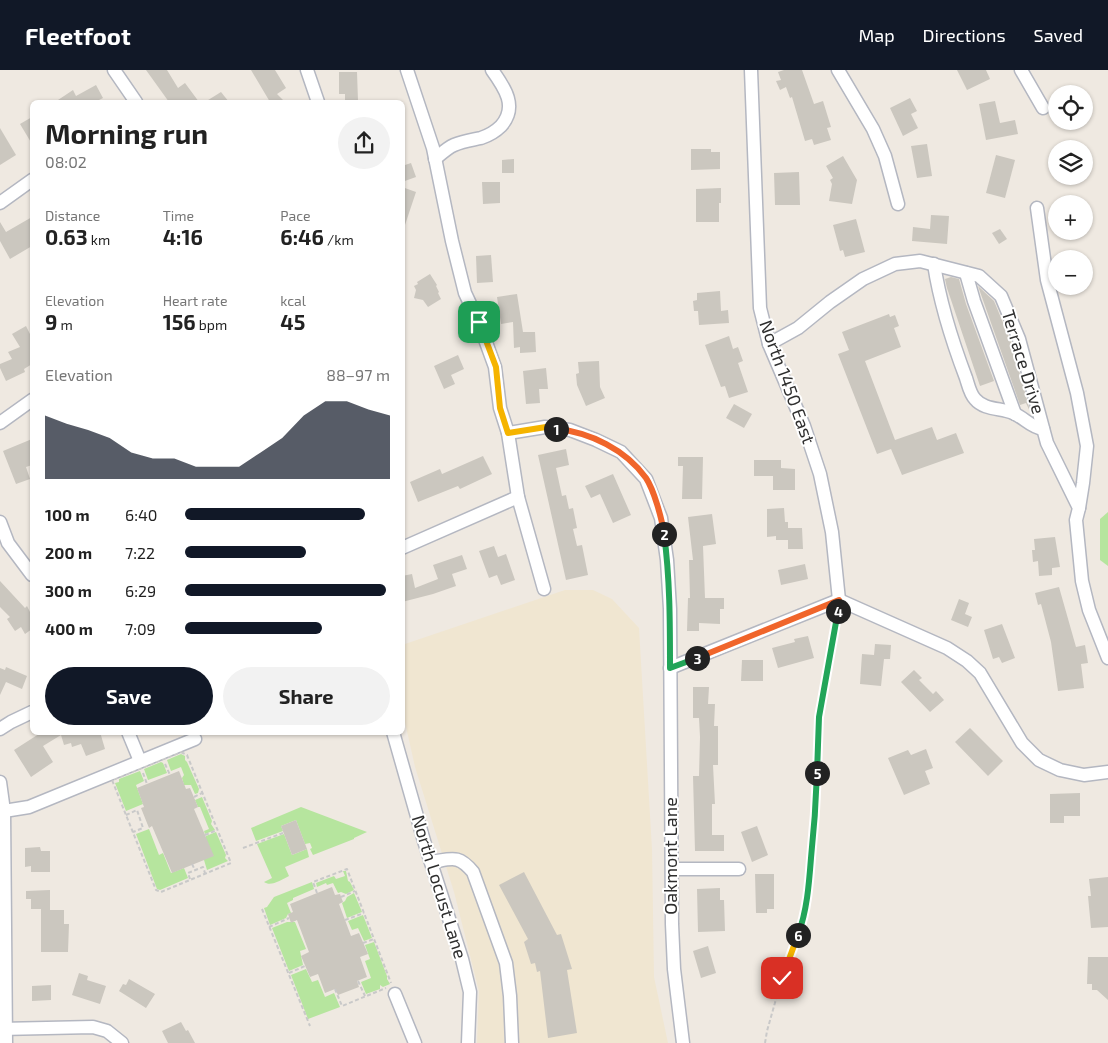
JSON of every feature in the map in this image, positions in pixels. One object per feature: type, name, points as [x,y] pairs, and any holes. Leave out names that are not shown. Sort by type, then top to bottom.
[{"type":"street","points":[[114,70],[135,100]]},
{"type":"street","points":[[307,70],[317,100]]},
{"type":"street","points":[[407,70],[436,159],[462,284],[496,367],[500,408],[508,433],[518,497],[544,589]]},
{"type":"street","points":[[436,159],[453,145],[483,138],[498,129],[504,122],[509,114],[510,106],[507,95],[492,70]]},
{"type":"street","name":"North 1450 East","points":[[751,70],[760,308],[769,344],[804,426],[820,474],[832,532],[839,600]]},
{"type":"street","points":[[838,70],[873,129],[881,147],[898,204]]},
{"type":"street","points":[[1021,70],[1043,108]]},
{"type":"street","points":[[0,203],[30,181]]},
{"type":"street","points":[[1037,208],[1047,280],[1077,393],[1087,446],[1076,520],[1082,581],[1088,610],[1108,658]]},
{"type":"street","name":"Terrace Drive","points":[[769,344],[798,328],[863,279],[894,264],[920,261],[979,276],[1001,296],[1019,340],[1047,443],[1079,508]]},
{"type":"street","points":[[934,264],[938,290],[952,340],[974,399],[985,406],[1015,414],[1034,427],[1043,428]]},
{"type":"street","points":[[966,273],[974,301],[1015,414]]},
{"type":"street","points":[[0,423],[30,401]]},
{"type":"street","name":"Oakmont Lane","points":[[508,433],[546,427],[570,430],[620,452],[646,479],[661,518],[667,560],[670,609],[672,924],[674,969],[683,1043]]},
{"type":"street","points":[[405,547],[518,497]]},
{"type":"street","points":[[0,522],[8,543],[30,572]]},
{"type":"street","points":[[670,668],[839,600],[947,648],[967,661],[980,673],[1022,743],[1039,760],[1060,770],[1084,775],[1108,772]]},
{"type":"street","points":[[0,729],[30,713]]},
{"type":"street","points":[[129,735],[140,765]]},
{"type":"street","name":"North Locust Lane","points":[[395,735],[402,766],[462,959],[470,992],[468,1043]]},
{"type":"street","points":[[4,811],[30,807],[140,765],[194,739]]},
{"type":"street","points":[[0,782],[4,811],[3,1029],[6,1043]]},
{"type":"street","points":[[431,862],[456,858],[466,863],[473,872],[506,964],[510,996],[512,1043]]},
{"type":"street","points":[[673,870],[739,869]]},
{"type":"street","points":[[395,994],[415,1043]]},
{"type":"street","points":[[3,1029],[93,1026],[107,1031],[122,1043]]},
{"type":"path","points":[[765,1043],[782,978],[802,924],[809,881],[816,806],[819,717],[839,600]]},
{"type":"path","points":[[181,752],[187,755],[231,863],[160,892],[156,890],[112,780],[140,765],[164,759],[181,752]]},
{"type":"path","points":[[164,759],[170,775]]},
{"type":"path","points":[[140,765],[147,784]]},
{"type":"path","points":[[194,797],[202,794]]},
{"type":"path","points":[[126,815],[137,810],[143,828],[133,832]]},
{"type":"path","points":[[140,820],[145,818]]},
{"type":"path","points":[[205,835],[217,830]]},
{"type":"path","points":[[243,848],[283,833]]},
{"type":"path","points":[[192,864],[195,870]]},
{"type":"path","points":[[190,879],[188,873],[195,870],[203,867],[205,873]]},
{"type":"path","points":[[317,893],[314,882],[347,869],[392,985],[342,1006],[336,989]]},
{"type":"path","points":[[342,897],[356,891]]},
{"type":"path","points":[[262,909],[310,1026]]},
{"type":"path","points":[[345,920],[364,913]]},
{"type":"path","points":[[269,927],[289,918]]},
{"type":"path","points":[[363,943],[374,939]]},
{"type":"path","points":[[288,974],[305,966]]},
{"type":"path","points":[[358,980],[365,996]]},
{"type":"shaded area","points":[[565,590],[593,590],[612,599],[639,628],[652,849],[654,977],[668,1043],[477,1043],[479,991],[454,892],[415,767],[405,722],[405,644]]},
{"type":"green space","points":[[1108,512],[1108,566],[1100,560],[1100,519]]},
{"type":"green space","points":[[181,754],[185,756],[185,760],[199,789],[198,793],[195,794],[191,785],[184,785],[182,778],[184,775],[181,767],[171,771],[167,760]]},
{"type":"green space","points":[[161,762],[167,773],[148,780],[144,769]]},
{"type":"green space","points":[[140,771],[144,781],[136,785],[143,804],[126,811],[115,783],[119,782],[119,779]]},
{"type":"green space","points":[[202,797],[212,821],[211,824],[215,830],[205,834],[204,831],[209,829],[195,800]]},
{"type":"green space","points":[[301,807],[367,832],[313,855],[310,843],[305,844],[296,820],[281,826],[283,831],[256,841],[251,828]]},
{"type":"green space","points":[[149,829],[159,855],[163,853],[171,873],[184,868],[188,878],[160,890],[157,889],[136,834]]},
{"type":"green space","points":[[216,832],[226,855],[225,858],[228,861],[207,870],[204,860],[206,836]]},
{"type":"green space","points":[[284,834],[292,855],[307,849],[309,857],[285,867],[289,876],[270,884],[264,882],[272,878],[257,844]]},
{"type":"green space","points":[[343,871],[346,871],[348,881],[354,890],[346,894],[338,893],[333,883],[327,885],[326,883],[317,887],[316,883],[334,876],[336,879],[345,876]]},
{"type":"green space","points":[[312,882],[314,889],[293,898],[293,900],[287,903],[291,913],[286,918],[270,925],[264,908],[267,907],[274,897]]},
{"type":"green space","points":[[354,893],[362,912],[347,918],[342,903]]},
{"type":"green space","points":[[363,915],[372,938],[364,941],[358,928],[352,930],[348,921]]},
{"type":"green space","points":[[287,922],[295,922],[306,949],[300,951],[303,965],[289,971],[272,928]]},
{"type":"green space","points":[[374,942],[390,984],[383,987],[380,985],[380,989],[366,994],[361,982],[371,978],[365,961],[370,959],[365,945]]},
{"type":"green space","points":[[306,969],[312,982],[318,980],[325,997],[334,993],[340,1007],[308,1019],[291,975]]},
{"type":"building","points":[[146,70],[167,70],[178,88],[185,83],[198,100],[168,100]]},
{"type":"building","points":[[251,70],[275,70],[286,88],[277,94],[283,100],[269,100]]},
{"type":"building","points":[[802,70],[814,104],[823,101],[831,127],[827,128],[831,140],[814,145],[812,139],[805,141],[792,97],[790,98],[786,87],[780,90],[776,81],[781,80],[778,72]]},
{"type":"building","points":[[957,70],[986,70],[990,79],[967,90]]},
{"type":"building","points":[[339,72],[357,72],[358,100],[345,100],[345,94],[339,94]]},
{"type":"building","points":[[96,85],[103,98],[99,100],[58,100],[73,90],[76,96]]},
{"type":"building","points":[[221,92],[227,100],[208,100]]},
{"type":"building","points":[[910,98],[917,111],[911,114],[918,128],[903,136],[890,108]]},
{"type":"building","points":[[995,101],[1000,123],[1015,120],[1018,134],[986,140],[979,104]]},
{"type":"building","points":[[30,118],[30,141],[20,124]]},
{"type":"building","points":[[0,128],[16,155],[0,165]]},
{"type":"building","points":[[927,144],[932,176],[917,178],[911,146]]},
{"type":"building","points":[[691,149],[711,149],[711,152],[720,152],[720,169],[691,170]]},
{"type":"building","points":[[996,155],[1015,160],[1005,198],[986,193]]},
{"type":"building","points":[[843,156],[857,180],[852,204],[829,201],[832,184],[830,180],[833,178],[826,166]]},
{"type":"building","points":[[514,159],[514,173],[502,173],[502,160]]},
{"type":"building","points":[[411,163],[416,177],[405,181],[405,165]]},
{"type":"building","points":[[799,172],[800,205],[775,205],[774,173]]},
{"type":"building","points":[[482,182],[500,182],[500,203],[483,204]]},
{"type":"building","points":[[405,188],[416,192],[405,225]]},
{"type":"building","points":[[721,188],[719,222],[696,222],[696,189]]},
{"type":"building","points":[[931,215],[949,216],[947,244],[912,241],[913,227],[930,229]]},
{"type":"building","points":[[30,218],[30,247],[10,259],[0,241],[0,222],[6,232]]},
{"type":"building","points":[[856,219],[865,252],[845,257],[843,250],[840,251],[833,225]]},
{"type":"building","points":[[1000,229],[1007,239],[999,244],[992,233]]},
{"type":"building","points":[[491,255],[493,282],[477,283],[476,256]]},
{"type":"building","points":[[430,274],[437,285],[441,299],[428,307],[423,300],[414,298],[416,290],[414,286]]},
{"type":"building","points":[[951,277],[959,279],[994,381],[980,386],[947,288],[945,279]]},
{"type":"building","points":[[978,286],[994,301],[1011,342],[1031,414],[1026,403],[1020,405]]},
{"type":"building","points":[[720,291],[721,311],[728,310],[729,323],[699,325],[698,311],[694,311],[693,301],[697,300],[697,293]]},
{"type":"building","points":[[517,294],[523,332],[535,332],[536,352],[520,353],[520,347],[514,348],[513,322],[501,324],[497,297]]},
{"type":"building","points":[[889,314],[890,317],[895,315],[899,326],[894,328],[901,347],[865,361],[895,440],[932,427],[937,440],[956,433],[964,453],[902,475],[891,449],[877,454],[838,354],[849,350],[842,332]]},
{"type":"building","points":[[26,326],[30,334],[30,365],[24,369],[25,372],[6,381],[0,364],[12,359],[8,352],[20,347],[12,334]]},
{"type":"building","points":[[729,336],[733,349],[738,347],[743,361],[738,363],[748,392],[729,398],[725,386],[721,387],[705,345]]},
{"type":"building","points":[[458,355],[464,369],[451,375],[455,384],[444,389],[434,366]]},
{"type":"building","points":[[599,361],[600,387],[605,398],[586,406],[577,385],[578,362]]},
{"type":"building","points":[[546,368],[548,389],[539,389],[540,403],[526,404],[523,371]]},
{"type":"building","points":[[734,404],[752,414],[744,428],[726,418]]},
{"type":"building","points":[[30,440],[30,466],[26,467],[30,479],[16,484],[3,451]]},
{"type":"building","points":[[566,449],[569,465],[556,468],[562,496],[566,495],[569,509],[573,508],[577,528],[573,529],[577,546],[582,545],[588,575],[566,580],[538,455]]},
{"type":"building","points":[[483,456],[492,474],[460,489],[458,486],[418,502],[410,482],[440,469],[442,474]]},
{"type":"building","points":[[678,457],[703,457],[702,499],[682,499],[683,466],[678,466]]},
{"type":"building","points":[[754,460],[781,460],[781,468],[795,469],[795,490],[773,490],[773,476],[754,476]]},
{"type":"building","points":[[613,474],[631,515],[613,523],[600,494],[591,498],[585,486]]},
{"type":"building","points":[[784,508],[785,522],[788,522],[788,528],[802,528],[803,549],[788,549],[788,540],[776,540],[776,536],[767,537],[767,509]]},
{"type":"building","points":[[712,514],[716,544],[703,546],[705,598],[724,598],[724,609],[720,609],[720,624],[699,623],[699,631],[687,631],[688,598],[690,598],[689,560],[693,560],[688,517]]},
{"type":"building","points":[[1055,537],[1060,567],[1052,568],[1052,575],[1039,576],[1038,561],[1033,562],[1032,550],[1035,550],[1034,539]]},
{"type":"building","points":[[494,546],[498,557],[506,554],[515,580],[501,585],[497,575],[489,578],[479,551]]},
{"type":"building","points":[[462,555],[467,569],[452,574],[456,586],[405,601],[405,575],[412,574],[415,588],[438,579],[433,565]]},
{"type":"building","points":[[805,564],[808,579],[781,585],[778,570]]},
{"type":"building","points":[[0,581],[25,608],[27,606],[30,612],[30,630],[25,634],[21,627],[15,631],[7,619],[10,617],[0,607]]},
{"type":"building","points":[[1059,587],[1076,647],[1085,645],[1088,663],[1081,664],[1084,688],[1058,691],[1051,642],[1041,604],[1038,605],[1035,593]]},
{"type":"building","points":[[959,599],[969,603],[965,614],[972,617],[968,627],[951,620]]},
{"type":"building","points":[[1002,624],[1015,658],[1002,663],[999,657],[993,659],[984,630]]},
{"type":"building","points":[[808,636],[814,658],[778,668],[772,648],[795,642],[794,639]]},
{"type":"building","points":[[875,644],[891,645],[890,659],[884,659],[881,686],[860,684],[862,654],[874,655]]},
{"type":"building","points":[[742,660],[763,660],[763,681],[741,681]]},
{"type":"building","points":[[6,667],[27,676],[22,689],[6,682],[0,695],[0,668],[5,670]]},
{"type":"building","points":[[914,670],[922,678],[919,680],[933,694],[936,691],[944,700],[930,712],[901,682]]},
{"type":"building","points":[[693,687],[709,687],[708,704],[715,704],[714,726],[718,726],[718,765],[713,765],[715,804],[712,804],[712,835],[724,835],[724,851],[695,851],[693,776],[699,776],[700,737],[699,718],[693,718]]},
{"type":"building","points":[[970,728],[1003,761],[988,776],[955,742]]},
{"type":"building","points":[[37,735],[61,735],[43,746],[53,762],[31,777],[14,750]]},
{"type":"building","points":[[61,735],[101,735],[105,749],[86,756],[81,744],[72,747],[71,743],[64,745]]},
{"type":"building","points":[[926,749],[933,768],[925,771],[930,784],[904,795],[888,758],[908,750],[911,755]]},
{"type":"building","points":[[179,771],[186,789],[190,788],[198,807],[194,809],[214,856],[172,873],[152,826],[149,828],[141,808],[144,807],[137,788]]},
{"type":"building","points":[[1080,793],[1080,816],[1064,816],[1064,823],[1050,823],[1050,794]]},
{"type":"building","points":[[296,820],[307,849],[292,855],[281,826]]},
{"type":"building","points":[[757,826],[768,855],[752,862],[741,832]]},
{"type":"building","points":[[40,847],[41,851],[50,851],[50,872],[31,872],[31,866],[25,867],[25,848]]},
{"type":"building","points":[[524,872],[557,935],[561,934],[572,969],[567,970],[577,1033],[548,1038],[540,971],[537,972],[535,963],[531,964],[524,942],[528,939],[499,885]]},
{"type":"building","points":[[755,874],[774,874],[774,909],[767,909],[767,913],[756,913]]},
{"type":"building","points":[[1108,877],[1108,927],[1091,928],[1088,896],[1091,896],[1089,879]]},
{"type":"building","points":[[332,887],[335,895],[340,894],[343,902],[339,904],[351,936],[359,933],[368,954],[360,957],[367,977],[357,981],[359,987],[338,995],[335,989],[325,993],[318,974],[310,977],[301,956],[309,952],[297,920],[291,923],[288,914],[293,912],[290,904]]},
{"type":"building","points":[[720,888],[720,900],[724,900],[725,931],[698,932],[697,889]]},
{"type":"building","points":[[50,890],[50,910],[64,910],[64,924],[69,924],[68,952],[41,952],[41,909],[31,909],[31,899],[26,899],[26,891]]},
{"type":"building","points":[[708,946],[716,973],[701,978],[693,951]]},
{"type":"building","points":[[1088,957],[1108,957],[1108,1000],[1097,990],[1092,990],[1092,984],[1087,984]]},
{"type":"building","points":[[79,973],[88,976],[87,980],[106,986],[100,1004],[72,995]]},
{"type":"building","points":[[129,979],[155,994],[146,1008],[119,991],[123,984],[126,985]]},
{"type":"building","points":[[51,985],[51,1000],[32,1001],[32,986]]},
{"type":"building","points":[[181,1022],[195,1043],[168,1043],[162,1031]]},
{"type":"route","points":[[479,322],[496,367],[500,408],[508,433],[546,427],[570,430],[620,452],[646,479],[661,518],[667,560],[670,609],[670,668],[699,658],[839,600],[819,717],[816,806],[809,881],[802,924],[782,978]]}]
